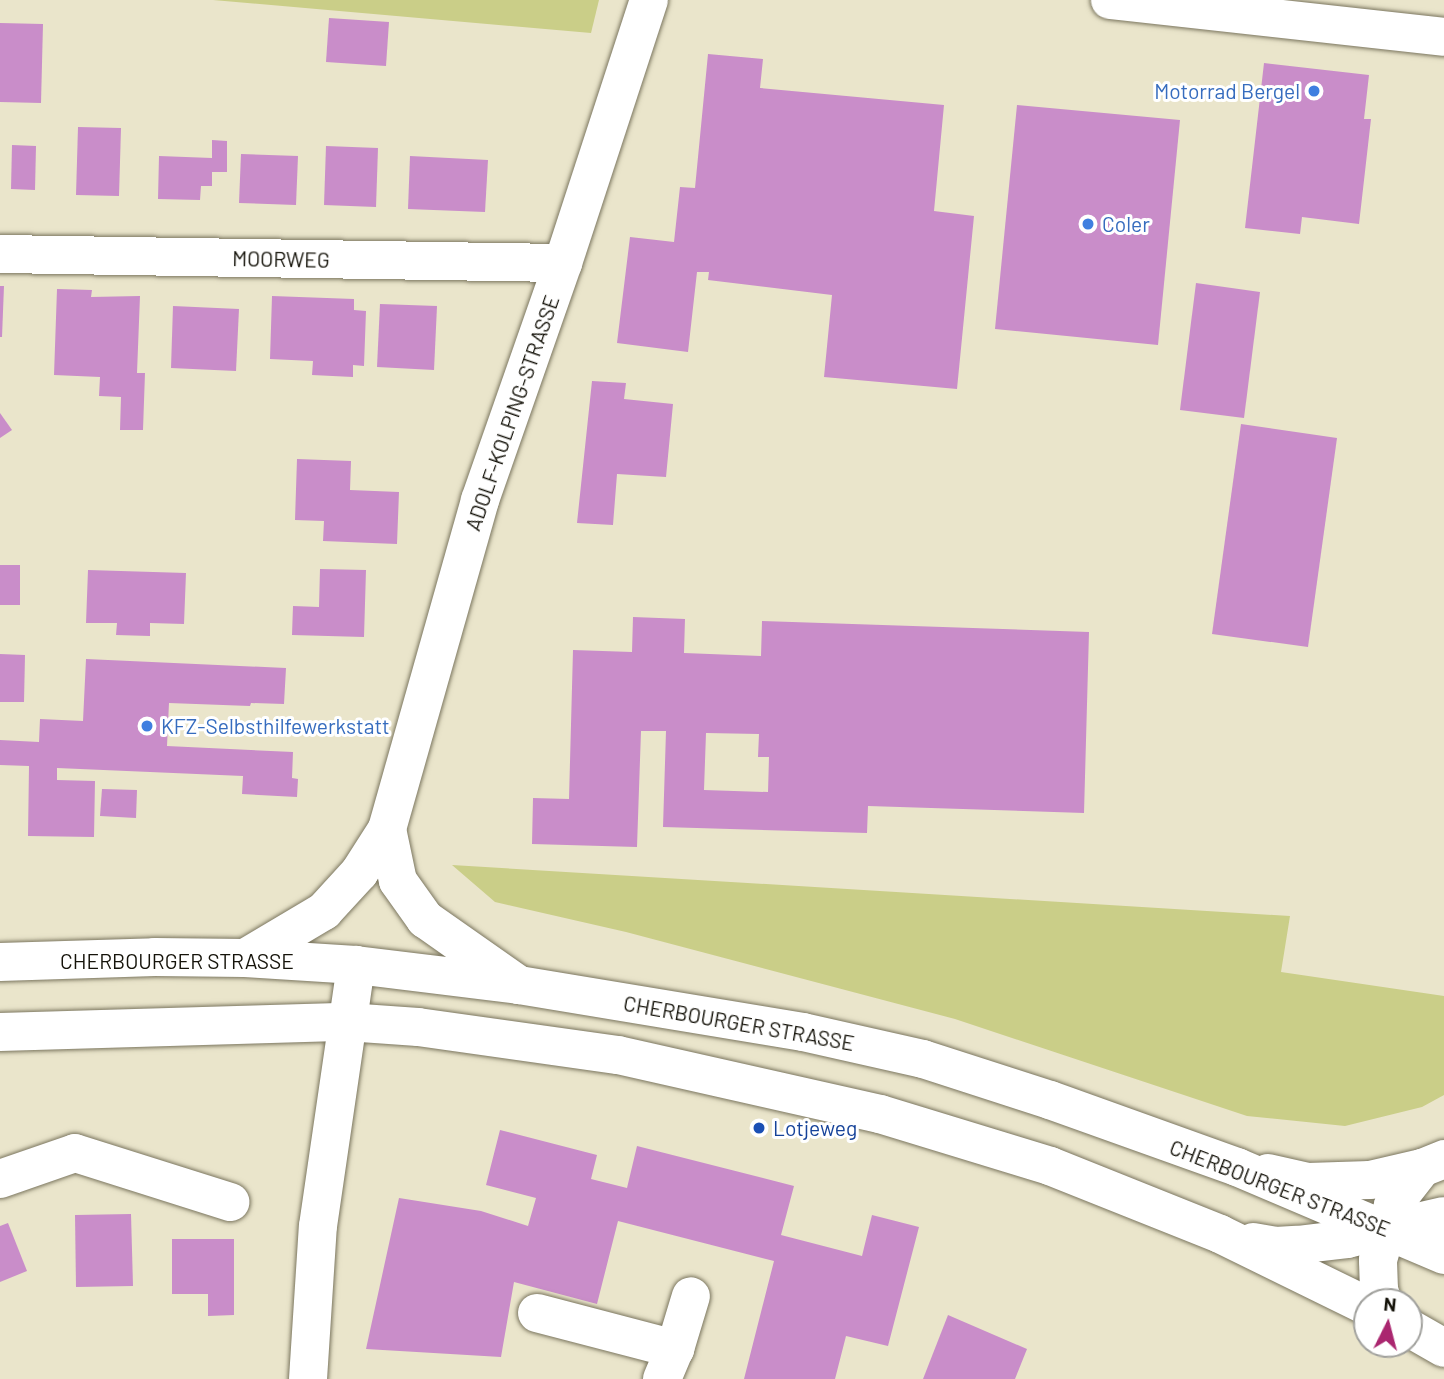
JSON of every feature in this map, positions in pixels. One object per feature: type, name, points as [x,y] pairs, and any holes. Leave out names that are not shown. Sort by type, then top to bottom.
[{"type":"main road","name":"ADOLF-KOLPING-STRASSE","points":[[245,958],[324,911],[359,873],[387,829],[480,500],[563,263],[649,0]]},
{"type":"main road","points":[[1110,0],[1444,37]]},
{"type":"main road","name":"MOORWEG","points":[[0,254],[563,263]]},
{"type":"main road","name":"ADOLF-KOLPING-STRASSE","points":[[387,829],[398,881],[425,919],[519,985]]},
{"type":"main road","name":"CHERBOURGER STRASSE","points":[[0,962],[155,957],[245,958],[356,965],[519,985],[803,1032],[923,1059],[1237,1167],[1444,1255]]},
{"type":"main road","points":[[307,1379],[318,1226],[356,965]]},
{"type":"main road","points":[[0,1032],[179,1024],[347,1022],[418,1027],[618,1055],[880,1114],[1050,1166],[1220,1234],[1353,1299]]},
{"type":"main road","points":[[0,1179],[75,1153],[230,1202]]},
{"type":"main road","points":[[1237,1167],[1308,1182],[1370,1180],[1433,1163]]},
{"type":"main road","points":[[1379,1288],[1378,1260],[1393,1205],[1433,1163]]},
{"type":"main road","points":[[1220,1234],[1275,1246],[1297,1245],[1347,1239],[1444,1216]]},
{"type":"main road","points":[[537,1313],[668,1364],[691,1296]]},
{"type":"main road","points":[[1423,1336],[1444,1348]]},
{"type":"green space","points":[[213,0],[599,0],[591,33]]},
{"type":"green space","points":[[452,865],[1290,916],[1281,972],[1444,996],[1444,1095],[1422,1107],[1345,1126],[1247,1116],[955,1019],[626,932],[495,902]]},
{"type":"building","points":[[329,18],[389,22],[386,66],[326,62]]},
{"type":"building","points":[[0,23],[43,24],[41,103],[0,102]]},
{"type":"building","points":[[708,54],[763,59],[760,88],[944,105],[934,211],[974,216],[957,389],[824,377],[832,295],[708,280],[709,272],[697,272],[688,352],[617,343],[630,237],[674,242],[680,187],[695,188]]},
{"type":"building","points":[[1264,63],[1369,75],[1364,119],[1371,119],[1359,224],[1302,217],[1300,234],[1245,228]]},
{"type":"building","name":"Coler","points":[[1017,105],[1180,120],[1158,345],[995,329]]},
{"type":"building","points":[[78,127],[121,128],[119,196],[76,195]]},
{"type":"building","points":[[212,140],[227,141],[227,172],[212,172],[212,186],[201,186],[200,200],[158,199],[159,156],[212,158]]},
{"type":"building","points":[[12,145],[36,146],[35,190],[11,189]]},
{"type":"building","points":[[326,146],[378,148],[376,207],[324,205]]},
{"type":"building","points":[[241,154],[298,156],[296,205],[239,203]]},
{"type":"building","points":[[410,156],[488,160],[485,212],[408,209]]},
{"type":"building","points":[[1196,283],[1260,292],[1244,418],[1180,410]]},
{"type":"building","points":[[0,286],[4,286],[2,337],[0,337]]},
{"type":"building","points":[[57,289],[92,290],[91,297],[140,296],[137,373],[145,373],[143,430],[120,430],[121,397],[99,396],[100,377],[54,375]]},
{"type":"building","points":[[272,296],[354,299],[354,310],[366,311],[364,366],[353,365],[353,377],[312,375],[313,361],[270,359]]},
{"type":"building","points":[[380,304],[437,306],[434,370],[377,367]]},
{"type":"building","points":[[173,306],[239,309],[236,371],[171,368]]},
{"type":"building","points":[[592,381],[626,383],[624,399],[673,404],[666,477],[617,474],[613,525],[577,523]]},
{"type":"building","points":[[0,413],[12,430],[0,438]]},
{"type":"building","points":[[1241,424],[1337,438],[1308,647],[1212,634]]},
{"type":"building","points":[[297,459],[351,461],[350,490],[399,492],[397,544],[323,541],[324,521],[295,520]]},
{"type":"building","points":[[0,565],[20,565],[20,605],[0,605]]},
{"type":"building","points":[[320,569],[366,570],[364,637],[292,635],[293,606],[319,607]]},
{"type":"building","points":[[88,570],[186,573],[184,624],[150,623],[150,636],[116,635],[117,623],[86,623]]},
{"type":"building","points":[[633,617],[685,619],[684,653],[761,656],[762,621],[1089,632],[1084,813],[868,806],[867,833],[663,827],[666,731],[641,731],[637,847],[532,844],[533,798],[569,799],[573,650],[632,652]],"holes":[[[706,733],[759,734],[758,757],[769,757],[768,792],[704,790]]]},
{"type":"building","points":[[0,654],[25,655],[24,702],[0,702]]},
{"type":"building","points":[[86,659],[286,668],[284,704],[251,703],[250,706],[169,703],[167,746],[293,752],[292,778],[298,779],[297,797],[242,794],[243,776],[57,768],[57,780],[95,781],[94,837],[28,836],[29,766],[0,765],[0,740],[39,742],[40,719],[83,721]]},
{"type":"building","points":[[102,789],[137,790],[136,818],[100,816]]},
{"type":"building","points":[[500,1130],[597,1155],[591,1179],[627,1188],[637,1146],[794,1186],[781,1235],[862,1256],[872,1215],[919,1227],[888,1346],[846,1336],[835,1379],[744,1379],[774,1261],[618,1221],[597,1304],[514,1282],[501,1357],[366,1349],[399,1198],[481,1211],[528,1226],[536,1198],[486,1185]]},
{"type":"building","points":[[131,1214],[133,1286],[76,1287],[75,1215]]},
{"type":"building","points":[[8,1223],[27,1271],[0,1282],[0,1226]]},
{"type":"building","points":[[172,1239],[234,1239],[234,1315],[208,1316],[208,1294],[172,1294]]},
{"type":"building","points":[[948,1315],[1027,1349],[1015,1379],[923,1379]]},
{"type":"place","name":"Motorrad Bergel","points":[[1314,91]]},
{"type":"place","name":"Coler","points":[[1088,224]]},
{"type":"place","name":"KFZ-Selbsthilfewerkstatt","points":[[147,726]]},
{"type":"place","name":"Lotjeweg","points":[[759,1128]]}]
